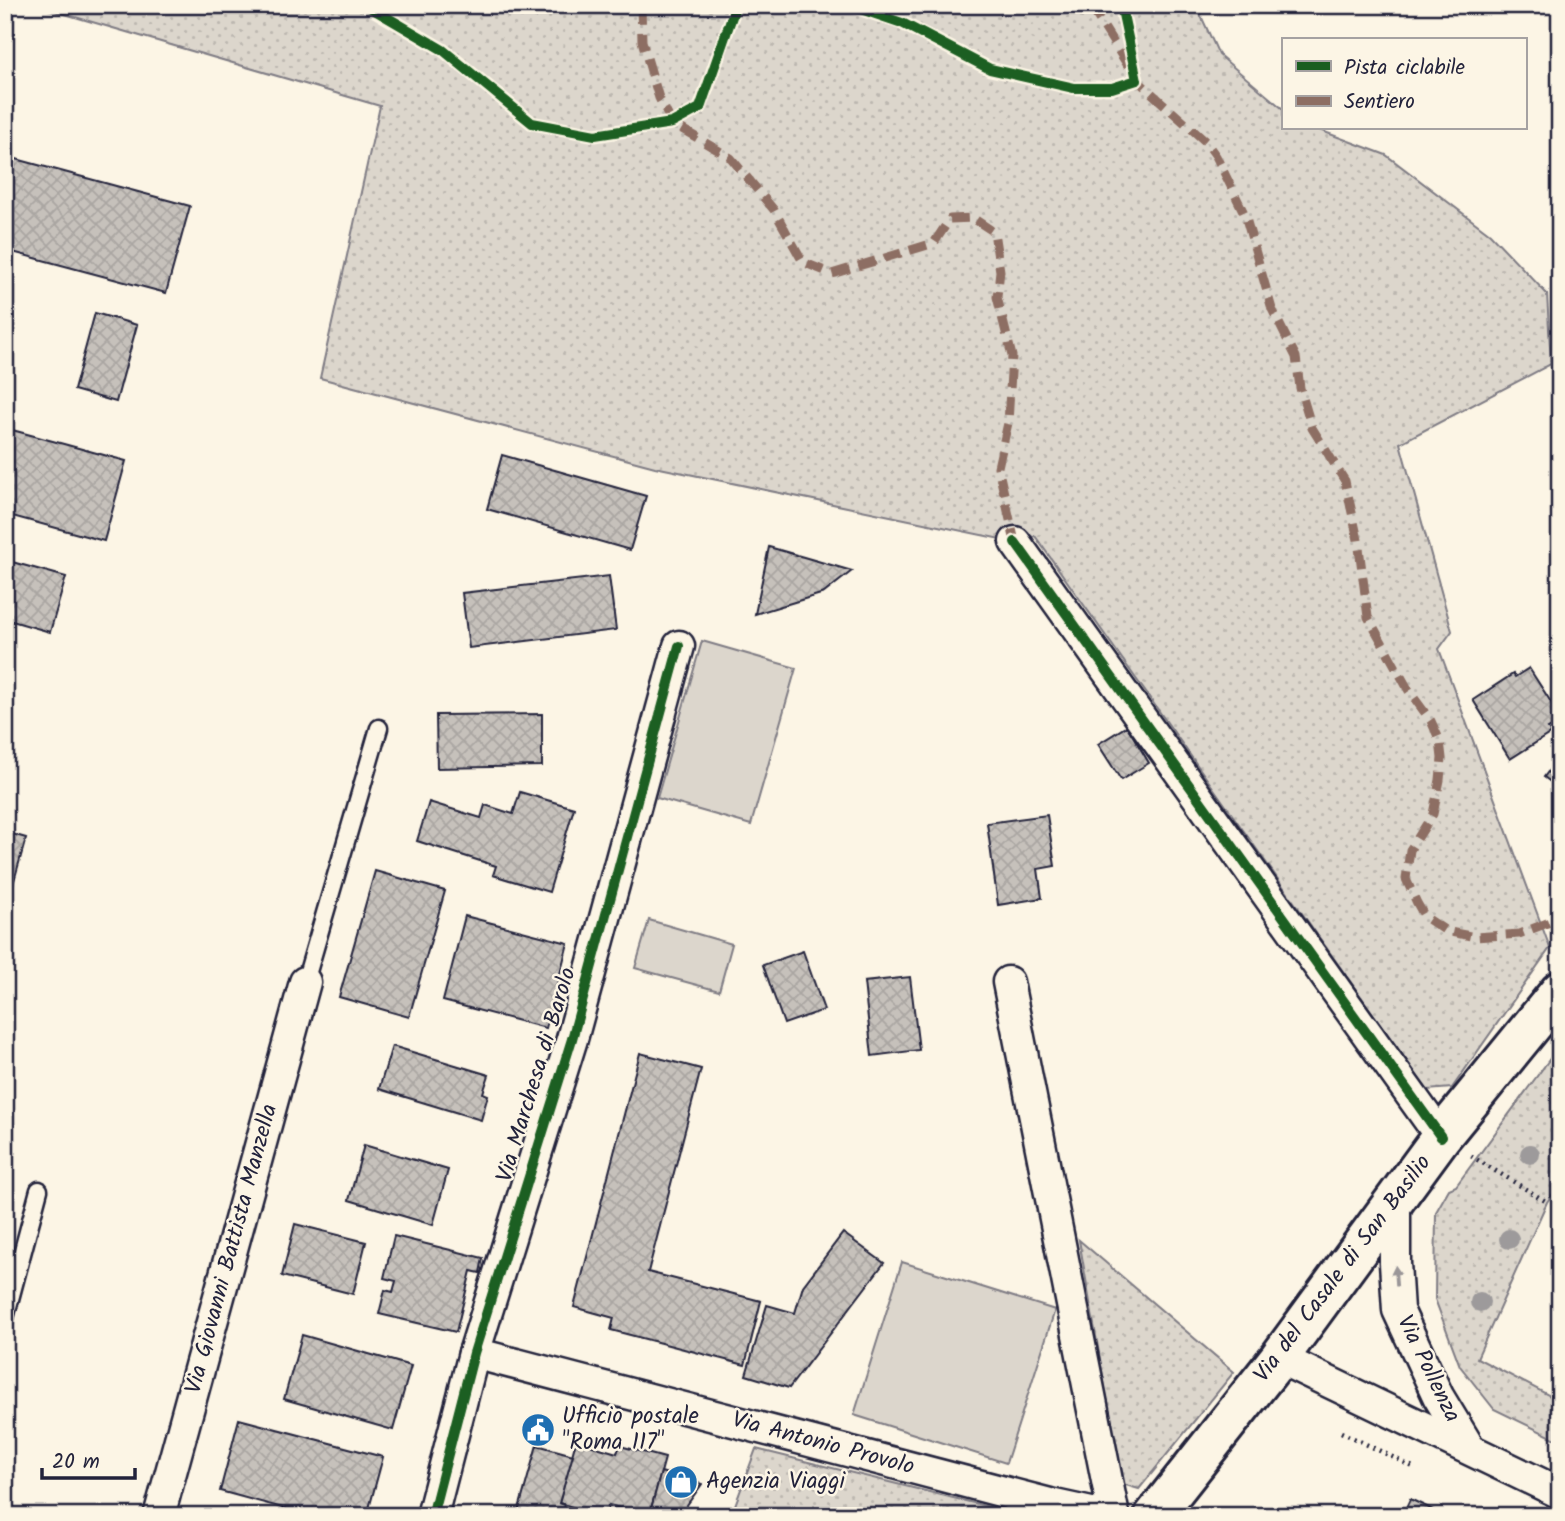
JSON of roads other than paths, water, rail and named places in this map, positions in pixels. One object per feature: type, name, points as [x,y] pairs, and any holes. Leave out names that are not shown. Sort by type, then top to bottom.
[{"type":"street","points":[[1015,542],[1456,1147]]},
{"type":"street","name":"Via Marchesa di Barolo","points":[[432,1516],[474,1353],[572,1039],[678,646]]},
{"type":"street","name":"Via Giovanni Battista Manzella","points":[[159,1516],[305,982]]},
{"type":"street","points":[[1008,982],[1114,1516]]},
{"type":"street","name":"Via del Casale di San Basilio","points":[[1154,1516],[1279,1358],[1395,1202],[1456,1147],[1560,991]]},
{"type":"street","name":"Via Pollenza","points":[[1395,1202],[1398,1310],[1438,1396],[1470,1449]]},
{"type":"street","name":"Via Antonio Provolo","points":[[474,1353],[1056,1510],[1105,1516]]},
{"type":"street","name":"Via Pollenza","points":[[1279,1358],[1560,1493]]},
{"type":"lane","points":[[305,982],[379,727]]},
{"type":"lane","points":[[5,1318],[39,1190]]},
{"type":"place","name":"Ufficio postale \"Roma 117\"","points":[[538,1430]]},
{"type":"place","name":"Agenzia Viaggi","points":[[681,1482]]}]
